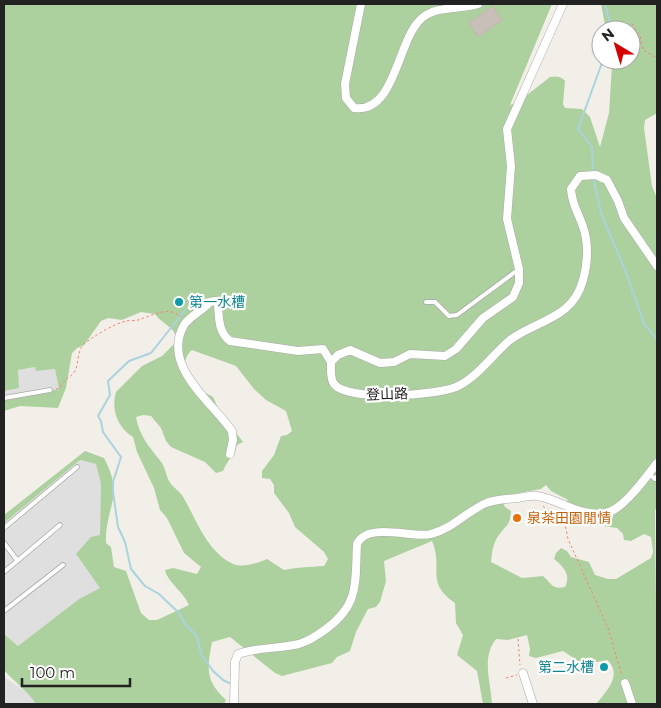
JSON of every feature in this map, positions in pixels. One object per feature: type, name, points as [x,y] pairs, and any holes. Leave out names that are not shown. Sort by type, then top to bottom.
[{"type":"street","points":[[361,4],[344,84],[346,98],[354,108],[364,110],[374,104],[385,92],[407,42],[421,19],[430,13],[478,4]]},
{"type":"street","points":[[230,454],[233,440],[232,431],[184,373],[178,357],[181,334],[188,320],[210,302],[215,301],[218,304],[220,327],[224,337],[230,341],[298,351],[323,349],[331,362],[338,355],[350,350],[380,363],[394,362],[410,354],[445,356],[456,349],[471,329],[483,318],[513,297],[519,282],[519,270],[507,219],[511,166],[507,129],[563,4]]},
{"type":"street","name":"登山路","points":[[331,362],[330,372],[334,384],[343,390],[375,396],[436,392],[456,387],[486,365],[511,340],[553,319],[578,294],[583,281],[586,264],[586,242],[583,225],[572,205],[571,189],[580,176],[593,176],[607,180],[624,218],[657,266]]},
{"type":"street","points":[[234,704],[235,662],[238,654],[250,650],[301,643],[340,619],[350,605],[354,590],[357,544],[360,538],[367,534],[405,532],[428,535],[442,531],[484,504],[537,496],[581,511],[608,513],[619,508],[657,463]]},
{"type":"street","points":[[524,673],[533,704]]},
{"type":"street","points":[[625,683],[632,704]]},
{"type":"lane","points":[[426,302],[435,302],[448,316],[457,315],[519,270]]},
{"type":"lane","points":[[4,398],[50,390]]},
{"type":"lane","points":[[4,528],[77,467]]},
{"type":"lane","points":[[649,474],[655,478],[657,476]]},
{"type":"lane","points":[[4,572],[60,525]]},
{"type":"lane","points":[[4,543],[17,560]]},
{"type":"lane","points":[[4,611],[63,565]]},
{"type":"path","points":[[641,40],[644,50],[657,58]]},
{"type":"path","points":[[50,390],[60,388],[63,380],[75,372],[83,345],[125,321],[139,320],[167,311],[175,312],[188,320]]},
{"type":"path","points":[[540,504],[547,510],[563,514],[568,539],[608,628],[625,683]]},
{"type":"path","points":[[506,678],[524,673],[519,664],[518,639]]},
{"type":"shaded area","points":[[36,367],[36,371],[55,369],[59,389],[4,400],[4,391],[18,370]]},
{"type":"shaded area","points":[[80,460],[96,464],[101,484],[100,588],[79,599],[18,646],[4,634],[4,523]]},
{"type":"shaded area","points":[[4,677],[31,695],[36,704],[4,704]]},
{"type":"green space","points":[[4,4],[552,4],[510,105],[518,102],[550,77],[560,77],[565,81],[563,104],[565,108],[582,109],[590,117],[600,147],[609,113],[612,70],[641,70],[641,20],[604,20],[601,4],[657,4],[657,113],[645,120],[644,128],[652,186],[657,198],[657,508],[655,510],[657,704],[596,704],[612,682],[614,671],[612,665],[607,660],[587,664],[581,663],[563,651],[536,658],[529,656],[530,649],[527,635],[508,640],[496,639],[491,646],[488,670],[492,704],[483,704],[477,671],[457,655],[463,635],[456,623],[455,603],[440,588],[437,581],[435,551],[432,541],[384,561],[386,581],[380,602],[376,607],[368,609],[356,632],[350,651],[337,657],[332,663],[282,676],[275,673],[230,637],[212,642],[209,659],[211,680],[214,687],[226,700],[224,704],[36,704],[4,670],[4,634],[18,646],[79,599],[100,588],[76,554],[91,537],[100,535],[101,484],[96,464],[80,460],[4,523],[4,515],[85,451],[104,458],[110,471],[114,492],[106,530],[106,543],[111,547],[114,567],[126,571],[141,613],[149,620],[157,620],[189,605],[169,579],[165,570],[173,568],[197,574],[201,567],[184,553],[167,518],[160,510],[154,488],[137,452],[133,437],[119,423],[114,405],[116,392],[142,366],[162,356],[177,341],[172,329],[155,314],[141,312],[122,320],[108,318],[101,321],[84,345],[72,353],[66,388],[58,408],[20,406],[4,411],[4,400],[7,398],[59,389],[55,369],[36,371],[35,367],[18,370],[19,388],[4,391]],"holes":[[[192,350],[236,366],[254,389],[266,400],[286,411],[292,431],[287,435],[281,436],[274,455],[262,471],[262,478],[270,479],[274,485],[274,493],[289,513],[295,527],[324,552],[328,559],[324,566],[284,570],[267,559],[246,565],[237,565],[224,558],[209,543],[182,495],[169,482],[162,463],[143,436],[136,417],[143,415],[151,416],[161,428],[166,441],[171,447],[205,462],[216,473],[223,471],[237,445],[243,442],[219,410],[213,397],[192,383],[185,366],[188,355]],[[546,485],[551,491],[568,500],[563,504],[564,517],[585,518],[589,524],[617,528],[623,534],[624,540],[631,541],[644,534],[651,537],[653,552],[651,558],[616,579],[608,579],[595,575],[589,562],[571,557],[567,551],[561,548],[556,553],[554,559],[561,565],[567,575],[567,583],[565,587],[561,588],[553,586],[543,576],[522,578],[491,562],[495,541],[508,524],[511,516],[511,511],[505,507],[502,500],[508,495],[541,489]]]},
{"type":"building","points":[[492,6],[502,20],[478,37],[469,23]]},
{"type":"waterway","points":[[605,4],[609,20]]},
{"type":"waterway","points":[[593,174],[592,147],[578,129],[599,70]]},
{"type":"waterway","points":[[593,178],[602,216],[626,272],[644,324],[657,339]]},
{"type":"waterway","points":[[185,310],[151,353],[129,361],[108,381],[110,395],[98,416],[103,432],[121,457],[113,482],[113,492],[118,527],[125,542],[131,569],[145,586],[159,594],[179,613],[185,624],[197,636],[201,654],[213,671],[231,684]]},
{"type":"place","name":"第一水槽","points":[[179,302]]},
{"type":"place","name":"泉茶田園閒情","points":[[517,518]]},
{"type":"place","name":"第二水槽","points":[[604,667]]}]
